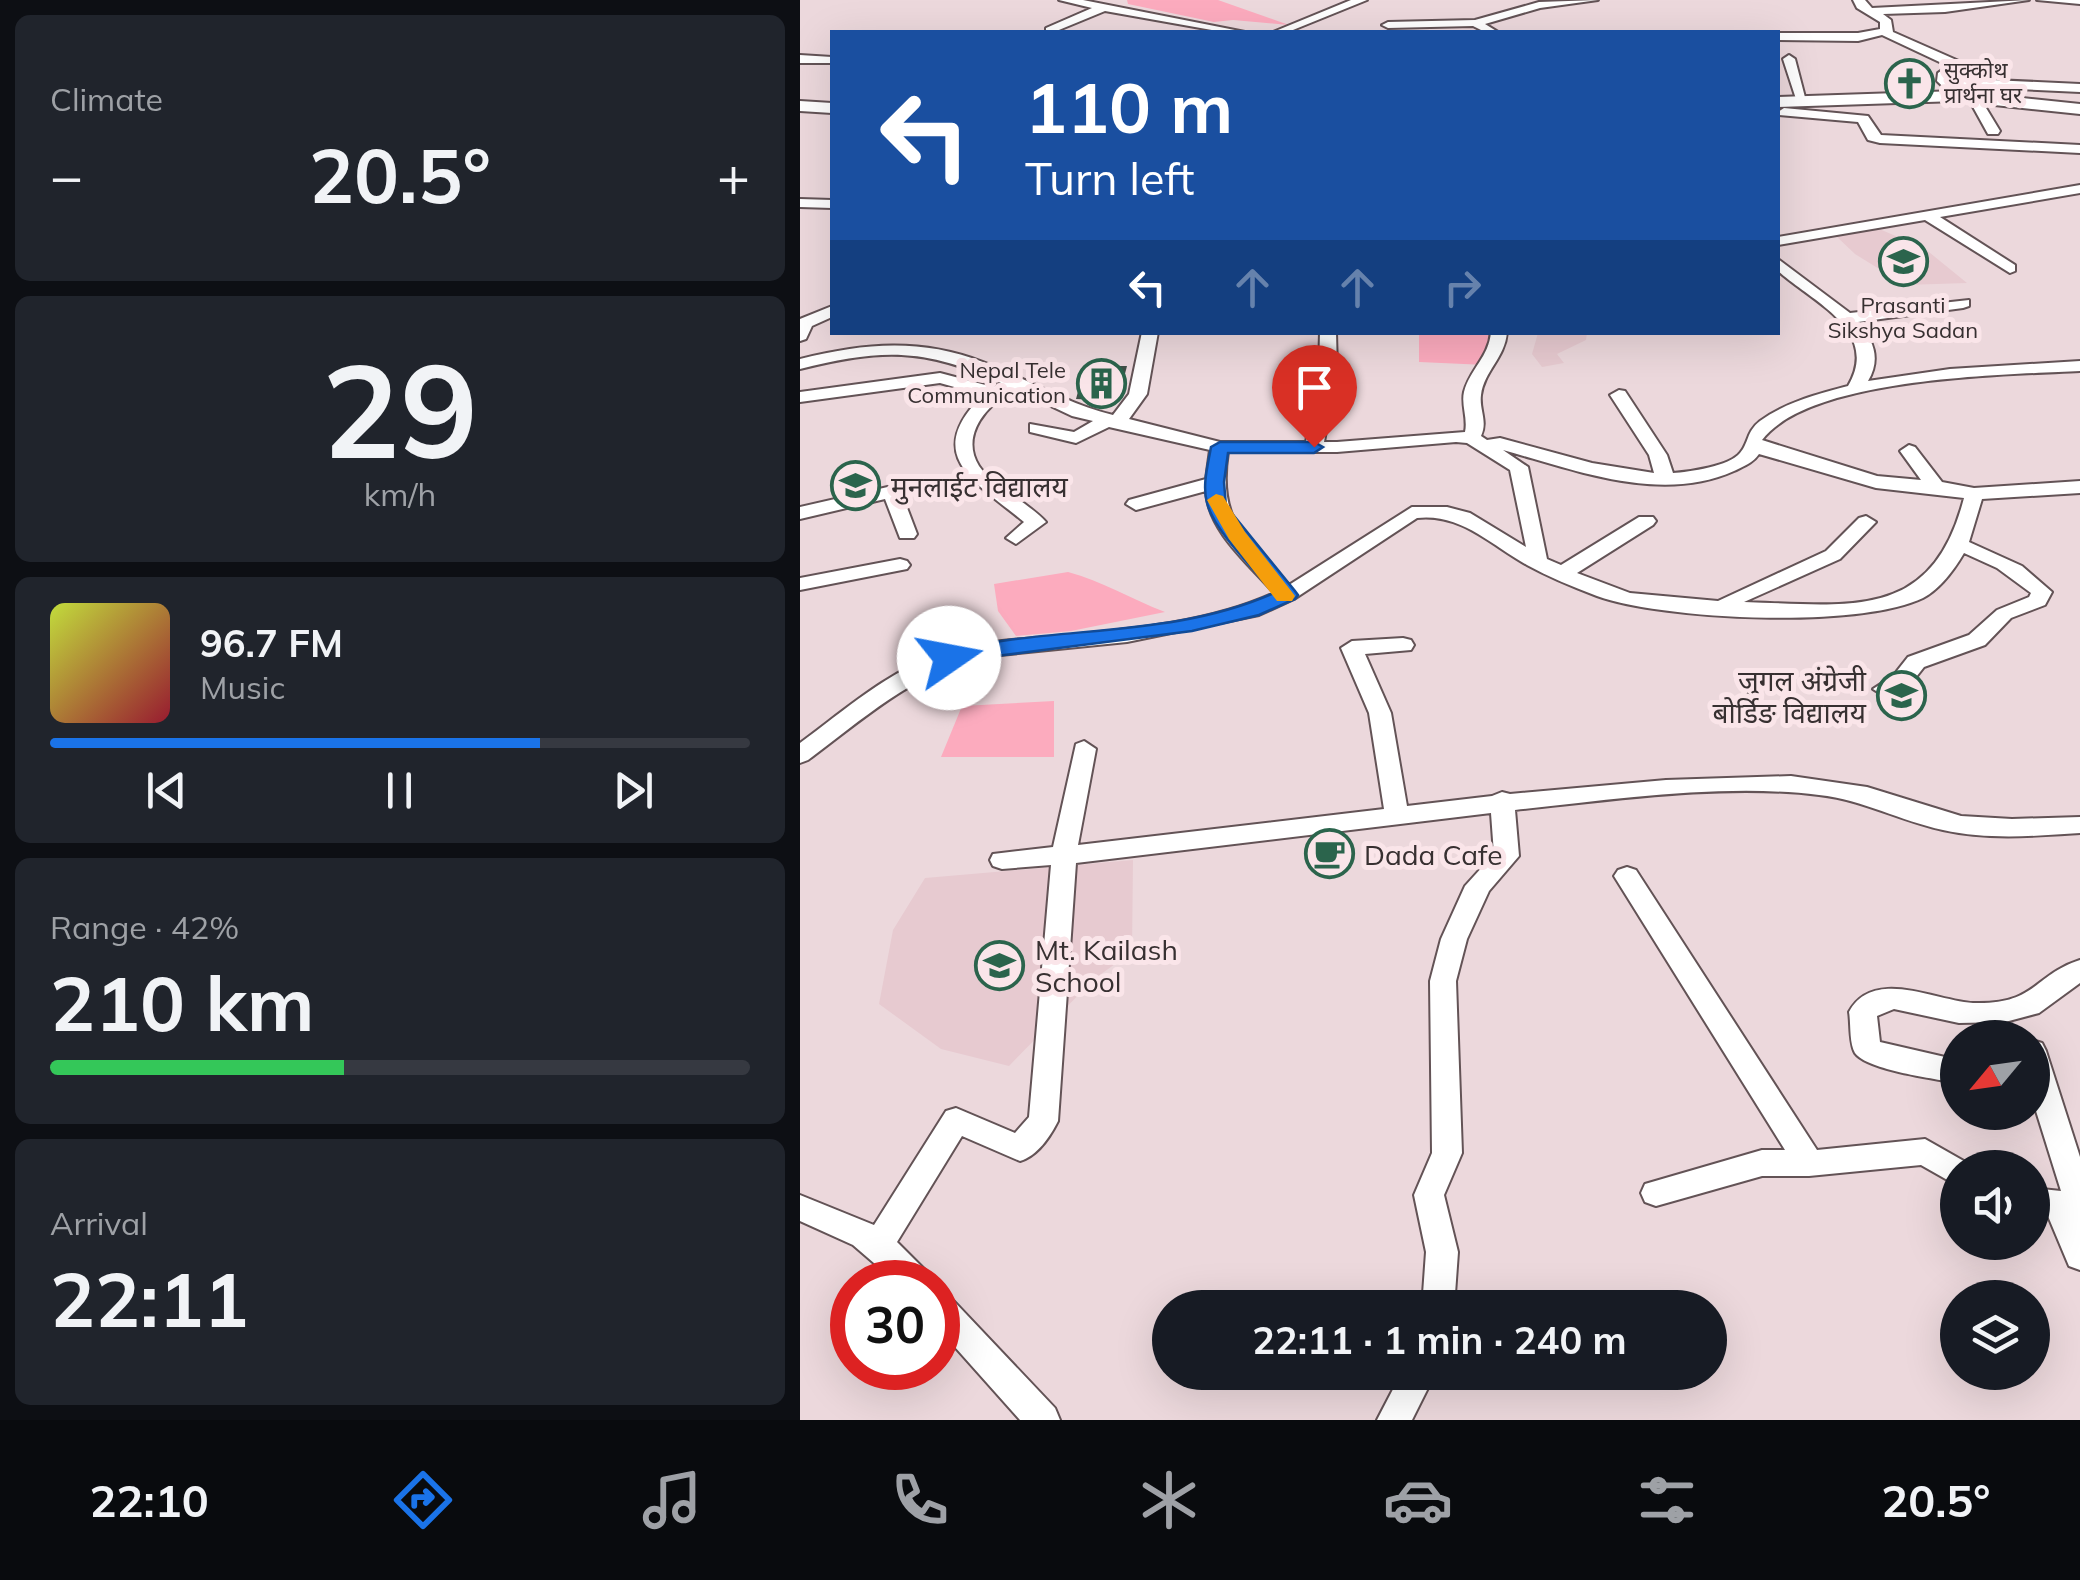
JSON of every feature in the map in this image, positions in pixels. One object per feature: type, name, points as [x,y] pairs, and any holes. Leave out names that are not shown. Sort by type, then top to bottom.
[{"type":"main road","points":[[1780,109],[1803,102],[1965,96],[2080,109]]},
{"type":"main road","points":[[800,106],[830,108]]},
{"type":"street","points":[[1065,0],[1229,30]]},
{"type":"street","points":[[1284,30],[1361,0]]},
{"type":"street","points":[[1388,25],[1474,22],[1539,6],[1592,0]]},
{"type":"street","points":[[1859,0],[1868,11],[1885,20],[1886,30]]},
{"type":"street","points":[[1868,11],[1945,9],[2023,0]]},
{"type":"street","points":[[2044,0],[2080,1]]},
{"type":"street","points":[[1050,30],[1107,6]]},
{"type":"street","points":[[1474,22],[1488,30]]},
{"type":"street","points":[[1780,37],[1858,37],[1886,30],[1957,66],[1942,73],[1943,80],[1965,96],[1993,132]]},
{"type":"street","points":[[800,60],[830,60]]},
{"type":"street","points":[[1780,69],[1791,64],[1803,102]]},
{"type":"street","points":[[1943,80],[2022,88],[2080,88]]},
{"type":"street","points":[[1780,109],[1863,119],[1873,137],[1880,139],[2080,148]]},
{"type":"street","points":[[1780,241],[2080,189]]},
{"type":"street","points":[[800,203],[830,204]]},
{"type":"street","points":[[1925,214],[2010,268]]},
{"type":"street","points":[[1780,266],[1795,282],[1850,318],[1866,349],[1866,369],[1856,388]]},
{"type":"street","points":[[1850,318],[1963,303]]},
{"type":"street","points":[[800,336],[805,324],[830,311]]},
{"type":"street","points":[[1036,428],[1076,438],[1111,422],[1138,394],[1149,335]]},
{"type":"street","points":[[1314,447],[1328,370],[1328,335]]},
{"type":"street","points":[[1478,442],[1473,391],[1496,352],[1498,335]]},
{"type":"street","points":[[800,364],[850,351],[912,348],[976,365],[1111,422],[1220,447],[1500,443],[1611,474],[1665,478],[1692,476],[1743,460],[1755,436],[1799,406],[1856,388],[1912,377],[2080,366]]},
{"type":"street","points":[[800,397],[940,378],[995,393]]},
{"type":"street","points":[[1014,383],[995,393],[970,418],[964,440],[970,468],[1036,522],[1016,538]]},
{"type":"street","points":[[1619,395],[1658,455],[1665,478]]},
{"type":"street","points":[[1478,442],[1518,466],[1534,530],[1537,562]]},
{"type":"street","points":[[1752,446],[1876,482],[1974,494],[2080,487]]},
{"type":"street","points":[[1220,447],[1215,482],[1217,506],[1287,595]]},
{"type":"street","points":[[1909,451],[1936,487]]},
{"type":"street","points":[[1136,504],[1215,482]]},
{"type":"street","points":[[800,513],[892,492],[908,534]]},
{"type":"street","points":[[800,755],[896,682],[949,658],[980,650],[1128,636],[1252,611],[1287,595],[1398,520],[1426,510],[1455,513],[1537,562],[1631,600],[1814,608],[1882,605],[1916,595],[1961,546],[1974,494]]},
{"type":"street","points":[[1562,573],[1646,521]]},
{"type":"street","points":[[1720,605],[1833,554],[1866,522]]},
{"type":"street","points":[[1884,689],[1901,681],[1916,662],[1977,640],[2004,614],[2038,601],[2042,592],[2032,581],[1982,553],[1961,546]]},
{"type":"street","points":[[800,584],[900,565]]},
{"type":"street","points":[[1396,817],[1380,714],[1352,648],[1403,645]]},
{"type":"street","points":[[880,1243],[956,1120],[1020,1149],[1043,1121],[1064,856],[1084,749]]},
{"type":"street","points":[[1002,860],[1396,817],[1502,800],[1766,784],[1815,786],[1882,800],[1916,815],[1975,827],[2080,825]]},
{"type":"street","points":[[1439,1290],[1442,1252],[1429,1196],[1447,1153],[1443,982],[1454,939],[1478,886],[1507,856],[1502,800]]},
{"type":"street","points":[[1627,876],[1808,1163]]},
{"type":"street","points":[[1940,1068],[1888,1057],[1867,1048],[1863,1012],[1869,1005],[1885,1000],[1912,1000],[1951,1011],[2026,1008],[2080,970]]},
{"type":"street","points":[[2047,1130],[2063,1204],[2080,1256]]},
{"type":"street","points":[[1656,1193],[1762,1163],[1808,1163],[1925,1152],[1940,1162]]},
{"type":"street","points":[[800,1208],[857,1228],[880,1243],[896,1260]]},
{"type":"street","points":[[960,1330],[1043,1420]]},
{"type":"street","points":[[1394,1420],[1410,1390]]},
{"type":"shaded area","points":[[1127,0],[1218,0],[1289,25],[1214,22],[1128,4]]},
{"type":"shaded area","name":"Prasanti Sikshya Sadan","points":[[1877,228],[1924,248],[1967,283],[1905,285],[1855,254],[1835,235]]},
{"type":"shaded area","points":[[1419,335],[1492,335],[1486,365],[1419,362]]},
{"type":"shaded area","points":[[1537,335],[1587,335],[1586,340],[1557,354],[1564,363],[1542,367],[1532,354]]},
{"type":"shaded area","points":[[1068,572],[1165,612],[1071,631],[1016,636],[998,611],[994,584]]},
{"type":"shaded area","points":[[1054,701],[1054,757],[941,757],[962,706]]},
{"type":"shaded area","name":"Mt. Kailash School","points":[[1133,860],[1132,952],[1094,979],[1009,1066],[941,1049],[879,1004],[893,930],[925,878]]},
{"type":"building","name":"Nepal Tele Communication","points":[[1085,366],[1127,366],[1118,401],[1076,399]]},
{"type":"slow traffic","points":[[1216,500],[1236,534],[1285,596]]},
{"type":"place","name":"सुक्कोथ प्रार्थना घर","points":[[1909,83]]},
{"type":"place","name":"Prasanti Sikshya Sadan","points":[[1903,261]]},
{"type":"place","name":"Nepal Tele Communication","points":[[1101,383]]},
{"type":"place","name":"मुनलाईट विद्यालय","points":[[856,486]]},
{"type":"place","name":"जुगल अंग्रेजी बोर्डिङ विद्यालय","points":[[1901,696]]},
{"type":"place","name":"Dada Cafe","points":[[1329,854]]},
{"type":"place","name":"Mt. Kailash School","points":[[1000,965]]},
{"type":"route","points":[[949,658],[980,650],[1128,636],[1192,625],[1252,611],[1287,595],[1217,506],[1215,482],[1220,447],[1314,447]]}]
